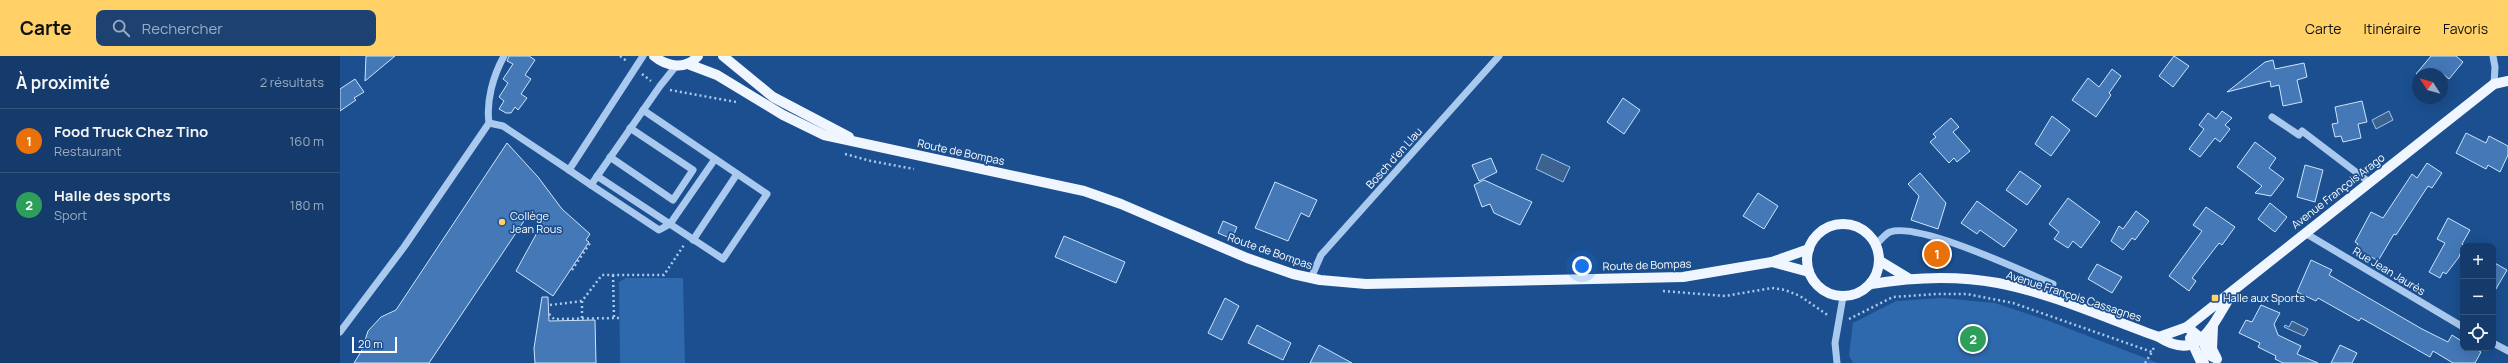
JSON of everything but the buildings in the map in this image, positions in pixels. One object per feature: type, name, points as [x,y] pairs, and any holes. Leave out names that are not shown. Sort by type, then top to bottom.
[{"type":"main road","points":[[654,56],[664,63],[676,66],[688,64],[698,56]]},
{"type":"main road","name":"Route de Bompas","points":[[723,56],[773,97],[870,147]]},
{"type":"main road","name":"Route de Bompas","points":[[688,64],[717,75],[783,115],[824,135],[870,147],[1084,191],[1128,207],[1247,258],[1311,278],[1366,284],[1683,277],[1772,262],[1809,249]]},
{"type":"main road","name":"Avenue François Arago","points":[[2187,326],[2233,292],[2305,233],[2494,84],[2508,81]]},
{"type":"main road","points":[[1841,224],[1855,226],[1867,233],[1876,244],[1880,261],[1877,274],[1871,284],[1858,294],[1843,297],[1828,293],[1816,285],[1809,272],[1807,260],[1809,249],[1816,237],[1827,228],[1841,224]]},
{"type":"main road","points":[[1880,261],[1908,278]]},
{"type":"main road","name":"Route de Bompas","points":[[1772,262],[1809,272]]},
{"type":"main road","name":"Avenue François Cassagnes","points":[[1871,284],[1908,278],[1952,278],[1997,283],[2027,291],[2159,337],[2172,346],[2192,345],[2203,340]]},
{"type":"main road","points":[[2203,340],[2233,292]]},
{"type":"main road","points":[[2159,337],[2187,326]]},
{"type":"main road","points":[[2187,326],[2203,340],[2207,354],[2219,361]]},
{"type":"main road","points":[[2187,326],[2192,345],[2200,360],[2204,363]]},
{"type":"main road","points":[[2213,326],[2212,349],[2219,361]]},
{"type":"street","points":[[340,332],[404,247],[489,123],[487,110],[497,68],[504,56]]},
{"type":"street","points":[[569,170],[643,56]]},
{"type":"street","name":"Bosch d'en Llau","points":[[1311,278],[1321,255],[1499,56]]},
{"type":"street","points":[[2492,56],[2495,67],[2494,84]]},
{"type":"street","points":[[591,185],[630,128],[676,66]]},
{"type":"street","points":[[598,176],[723,260],[767,194],[643,110]]},
{"type":"street","points":[[2272,117],[2299,135],[2302,131],[2369,182]]},
{"type":"street","points":[[489,123],[503,126],[659,230],[670,224],[715,159]]},
{"type":"street","points":[[610,158],[673,200],[693,170],[630,128]]},
{"type":"street","points":[[691,238],[737,174]]},
{"type":"street","points":[[1876,244],[1890,232],[1910,230],[1939,238],[2053,284]]},
{"type":"street","name":"Rue Jean Jaurès","points":[[2305,233],[2460,325]]},
{"type":"street","points":[[1837,363],[1835,343],[1843,297]]},
{"type":"street","points":[[2496,345],[2508,351]]},
{"type":"path","points":[[647,78],[660,86],[679,93],[714,97],[740,104]]},
{"type":"path","points":[[842,153],[871,161],[918,169]]},
{"type":"path","points":[[582,318],[582,300],[602,275],[664,275],[691,238]]},
{"type":"path","points":[[572,270],[590,243]]},
{"type":"path","points":[[613,275],[614,318]]},
{"type":"path","points":[[1658,291],[1725,296],[1772,288],[1785,290],[1800,296],[1820,311],[1839,320],[1852,319],[1893,298],[1967,294],[2013,303],[2152,352]]},
{"type":"path","points":[[550,305],[582,300]]},
{"type":"path","points":[[549,314],[554,319],[620,318]]},
{"type":"path","points":[[2145,363],[2159,337]]},
{"type":"shaded area","points":[[2389,111],[2393,120],[2376,129],[2372,120]]},
{"type":"shaded area","points":[[1542,154],[1570,167],[1563,182],[1536,169]]},
{"type":"shaded area","points":[[626,278],[683,278],[685,363],[620,363],[619,282]]},
{"type":"shaded area","points":[[1942,298],[1995,303],[2049,321],[2158,363],[1853,363],[1849,355],[1853,323],[1896,301]]},
{"type":"shaded area","points":[[2292,321],[2308,329],[2304,336],[2284,327],[2285,325],[2289,327]]},
{"type":"place","name":"Collège Jean Rous","points":[[502,222]]},
{"type":"place","name":"Food Truck Chez Tino","points":[[1937,254]]},
{"type":"place","name":"Halle aux Sports","points":[[2215,298]]},
{"type":"place","name":"Halle des sports","points":[[1973,339]]}]
